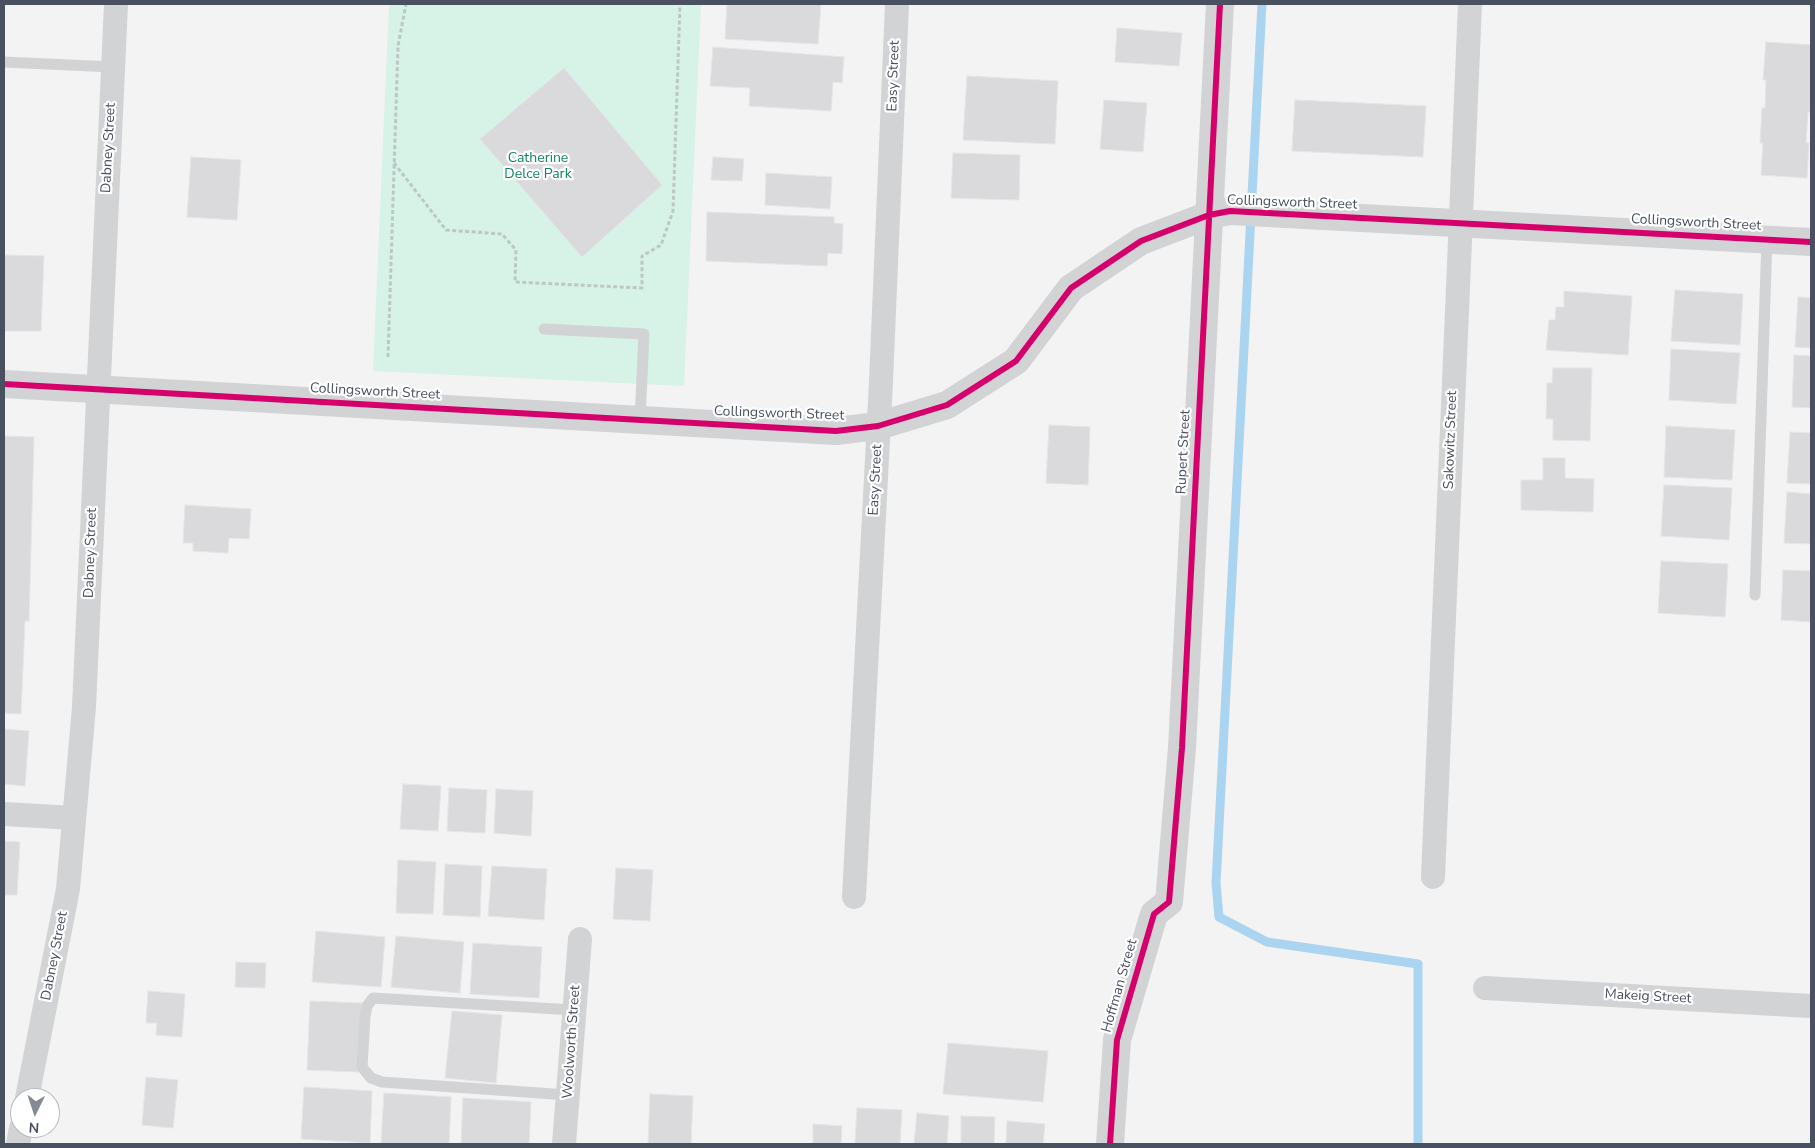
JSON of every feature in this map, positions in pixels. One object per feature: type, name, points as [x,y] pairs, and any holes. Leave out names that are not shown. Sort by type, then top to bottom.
[{"type":"street","name":"Dabney Street","points":[[29,1088],[68,889],[84,707],[116,4]]},
{"type":"street","name":"Easy Street","points":[[854,897],[897,4]]},
{"type":"street","name":"Rupert Street","points":[[1169,902],[1182,748],[1219,213],[1220,4]]},
{"type":"street","name":"Sakowitz Street","points":[[1433,877],[1470,4]]},
{"type":"street","name":"Collingsworth Street","points":[[4,384],[836,431],[878,426],[948,405],[1016,361],[1070,288],[1140,241],[1219,213],[1266,213],[1811,242]]},
{"type":"street","points":[[4,814],[74,818]]},
{"type":"street","name":"Hoffman Street","points":[[1110,1144],[1117,1040],[1154,914],[1169,902]]},
{"type":"street","name":"Woolworth Street","points":[[564,1144],[580,939]]},
{"type":"street","name":"Makeig Street","points":[[1485,988],[1811,1006]]},
{"type":"lane","points":[[4,62],[113,67]]},
{"type":"lane","points":[[1755,595],[1767,240]]},
{"type":"lane","points":[[544,329],[644,334],[640,420]]},
{"type":"lane","points":[[568,1095],[382,1082],[371,1078],[362,1067],[367,1006],[373,998],[574,1010]]},
{"type":"path","points":[[388,357],[398,46],[406,4]]},
{"type":"path","points":[[394,163],[446,230],[502,234],[516,250],[515,282],[642,288],[642,256],[661,245],[673,211],[680,4]]},
{"type":"green space","name":"Catherine Delce Park","points":[[389,4],[701,4],[684,386],[373,371]]},
{"type":"building","points":[[727,4],[821,4],[818,44],[725,39]]},
{"type":"building","points":[[1117,28],[1182,33],[1179,66],[1115,62]]},
{"type":"building","points":[[1766,42],[1811,45],[1811,112],[1808,112],[1806,143],[1809,143],[1807,178],[1761,175],[1763,143],[1760,143],[1762,108],[1765,108],[1766,80],[1763,80]]},
{"type":"building","points":[[713,47],[844,57],[842,83],[833,82],[831,111],[749,106],[750,88],[710,86]]},
{"type":"building","points":[[564,68],[662,185],[582,257],[480,139]]},
{"type":"building","points":[[967,76],[1058,81],[1055,144],[963,140]]},
{"type":"building","points":[[1104,100],[1147,103],[1143,152],[1100,149]]},
{"type":"building","points":[[1295,100],[1426,106],[1423,157],[1292,151]]},
{"type":"building","points":[[953,153],[1020,155],[1019,200],[951,198]]},
{"type":"building","points":[[191,157],[241,160],[237,220],[187,217]]},
{"type":"building","points":[[713,157],[744,159],[742,181],[711,180]]},
{"type":"building","points":[[766,173],[832,177],[830,209],[765,205]]},
{"type":"building","points":[[707,212],[834,217],[834,223],[843,224],[842,254],[828,253],[827,266],[706,261]]},
{"type":"building","points":[[4,255],[44,256],[41,331],[4,331]]},
{"type":"building","points":[[1675,290],[1743,294],[1740,345],[1671,341]]},
{"type":"building","points":[[1564,291],[1632,296],[1628,355],[1546,350],[1549,320],[1555,320],[1556,307],[1564,307]]},
{"type":"building","points":[[1798,297],[1811,298],[1811,348],[1795,347]]},
{"type":"building","points":[[1671,349],[1740,353],[1736,404],[1669,400]]},
{"type":"building","points":[[1794,355],[1811,356],[1811,408],[1792,407]]},
{"type":"building","points":[[1553,368],[1592,368],[1590,441],[1553,440],[1553,419],[1546,419],[1547,383],[1552,383]]},
{"type":"building","points":[[1049,425],[1090,427],[1088,485],[1046,483]]},
{"type":"building","points":[[1666,426],[1735,430],[1732,480],[1664,477]]},
{"type":"building","points":[[1790,432],[1811,433],[1811,484],[1787,483]]},
{"type":"building","points":[[4,436],[34,437],[29,621],[25,621],[21,714],[4,713]]},
{"type":"building","points":[[1543,458],[1565,458],[1565,478],[1594,479],[1593,512],[1521,510],[1521,480],[1543,480]]},
{"type":"building","points":[[1664,485],[1732,488],[1729,540],[1661,536]]},
{"type":"building","points":[[1787,492],[1811,494],[1811,544],[1784,543]]},
{"type":"building","points":[[185,505],[251,509],[249,539],[229,538],[228,553],[193,551],[193,543],[183,543]]},
{"type":"building","points":[[1661,561],[1728,564],[1725,617],[1658,613]]},
{"type":"building","points":[[1783,570],[1811,571],[1811,622],[1781,620]]},
{"type":"building","points":[[4,729],[29,731],[25,786],[4,784]]},
{"type":"building","points":[[403,784],[441,786],[438,831],[400,829]]},
{"type":"building","points":[[449,788],[487,790],[485,833],[447,831]]},
{"type":"building","points":[[496,789],[533,791],[531,836],[494,833]]},
{"type":"building","points":[[4,841],[20,842],[17,895],[4,895]]},
{"type":"building","points":[[398,860],[436,862],[433,914],[396,913]]},
{"type":"building","points":[[445,864],[482,866],[480,917],[443,915]]},
{"type":"building","points":[[492,866],[547,869],[544,920],[488,916]]},
{"type":"building","points":[[616,868],[653,870],[650,921],[613,919]]},
{"type":"building","points":[[316,931],[385,937],[381,987],[312,982]]},
{"type":"building","points":[[396,936],[464,942],[460,993],[391,987]]},
{"type":"building","points":[[473,943],[542,947],[539,998],[470,994]]},
{"type":"building","points":[[236,962],[266,963],[265,988],[235,987]]},
{"type":"building","points":[[148,991],[185,994],[182,1037],[156,1035],[157,1023],[146,1023]]},
{"type":"building","points":[[310,1001],[362,1003],[359,1072],[307,1070]]},
{"type":"building","points":[[452,1011],[502,1015],[496,1083],[445,1078]]},
{"type":"building","points":[[948,1043],[1048,1051],[1043,1102],[943,1094]]},
{"type":"building","points":[[146,1077],[178,1080],[173,1128],[142,1125]]},
{"type":"building","points":[[304,1087],[372,1091],[370,1143],[301,1139]]},
{"type":"building","points":[[384,1093],[451,1097],[449,1144],[381,1144]]},
{"type":"building","points":[[650,1094],[693,1096],[691,1144],[648,1144]]},
{"type":"building","points":[[463,1098],[531,1102],[529,1144],[461,1144]]},
{"type":"building","points":[[857,1108],[902,1110],[900,1144],[855,1144]]},
{"type":"building","points":[[917,1113],[949,1116],[947,1144],[914,1144]]},
{"type":"building","points":[[961,1116],[995,1117],[994,1144],[961,1144]]},
{"type":"building","points":[[1007,1121],[1045,1124],[1043,1144],[1006,1144]]},
{"type":"building","points":[[813,1124],[842,1126],[841,1144],[813,1144]]},
{"type":"waterway","points":[[1262,4],[1216,883],[1219,917],[1267,942],[1418,964],[1418,1144]]},
{"type":"cycle path","points":[[1110,1144],[1117,1040],[1154,914],[1169,902],[1182,748],[1220,4]]},
{"type":"cycle path","points":[[4,384],[836,431],[878,426],[947,405],[1016,361],[1071,288],[1141,241],[1209,215],[1230,211],[1811,242]]}]
